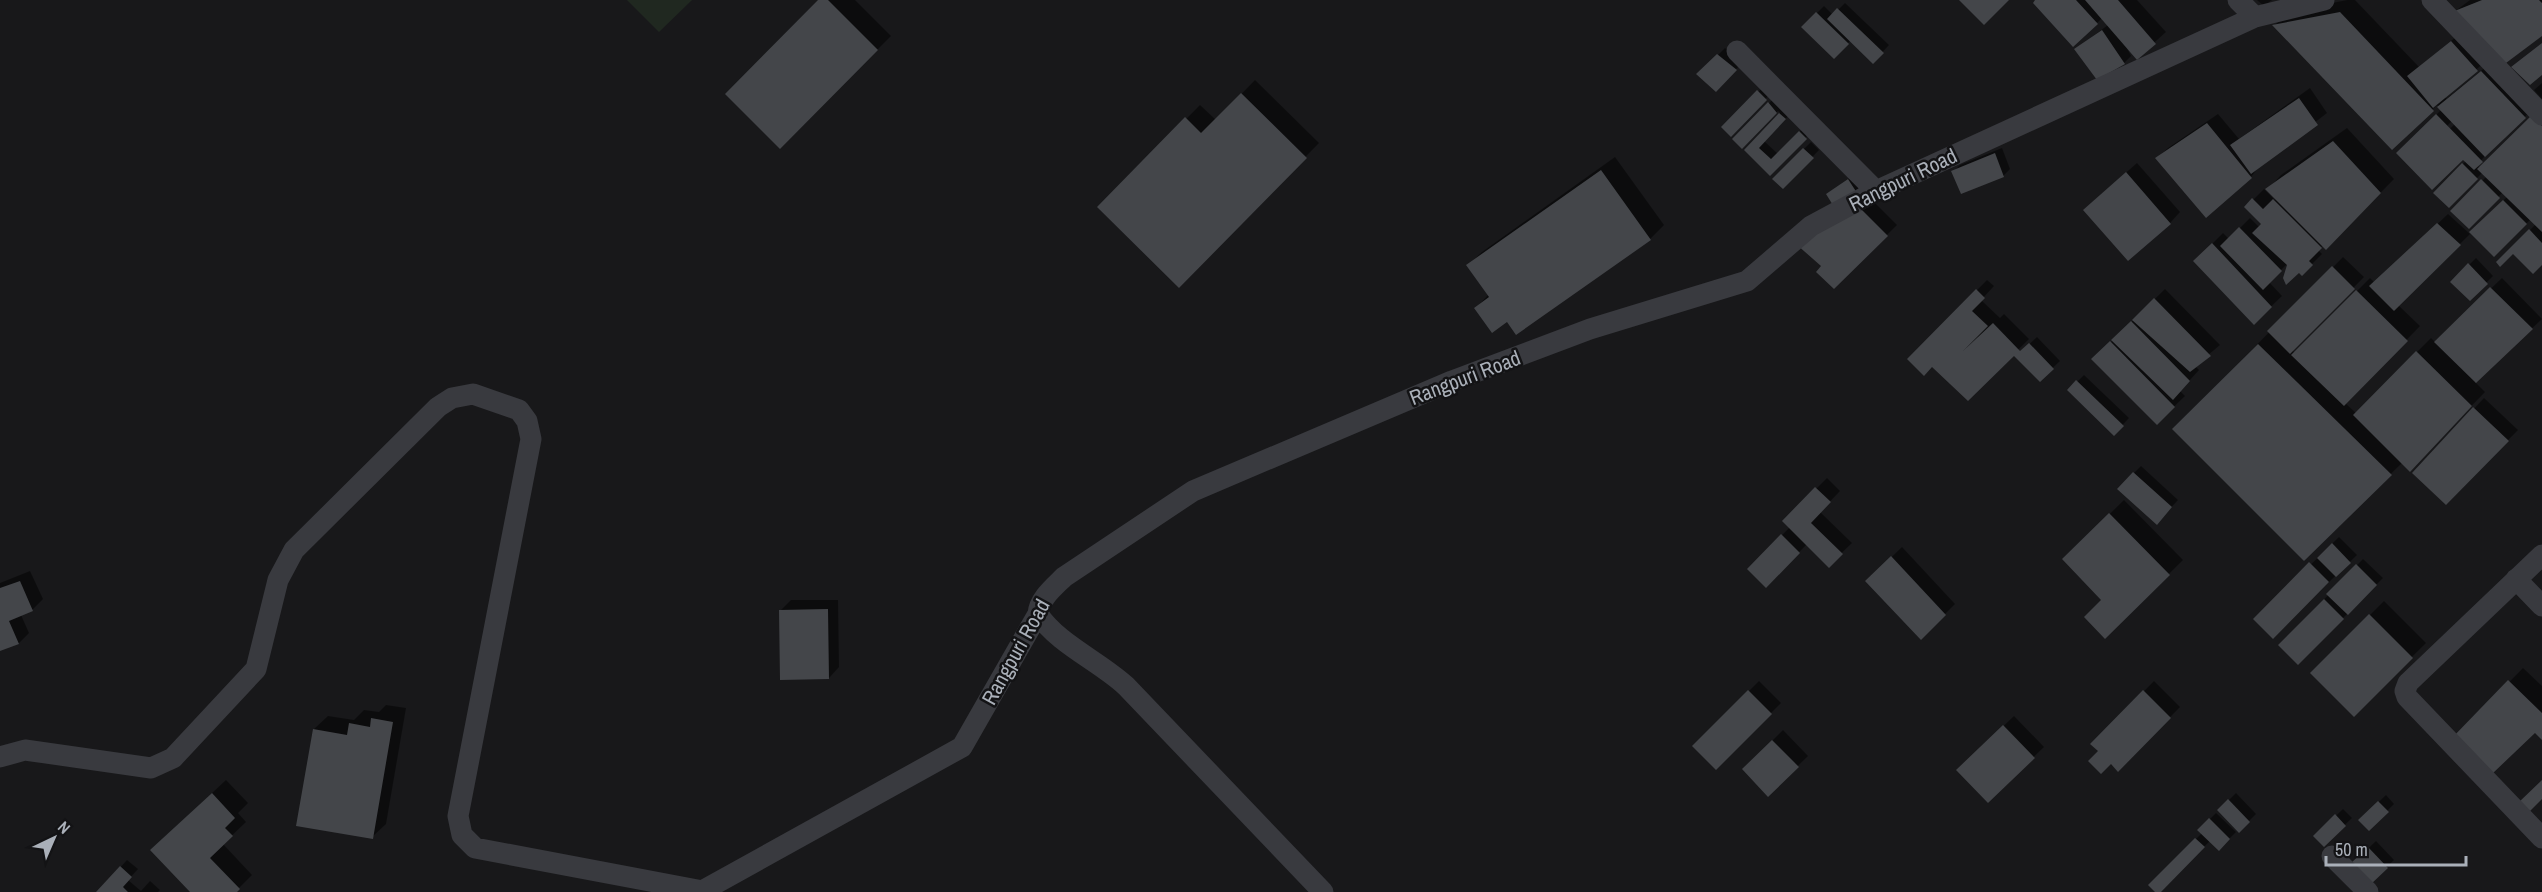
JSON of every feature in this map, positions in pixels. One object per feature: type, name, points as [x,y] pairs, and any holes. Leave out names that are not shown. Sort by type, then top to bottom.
[{"type":"street","points":[[2238,0],[2255,17]]},
{"type":"street","name":"Rangpuri Road","points":[[706,891],[962,747],[1038,614],[1038,606],[1064,577],[1193,491],[1463,377],[1590,329],[1747,281],[1811,226],[1876,191],[2255,17],[2324,0]]},
{"type":"street","points":[[2432,0],[2542,115]]},
{"type":"street","points":[[1737,51],[1876,191]]},
{"type":"street","points":[[0,757],[25,750],[151,768],[173,758],[256,669],[279,580],[294,550],[438,407],[452,398],[473,394],[519,410],[528,421],[531,439],[460,805],[458,826],[467,843],[475,848],[662,887],[706,891]]},
{"type":"street","points":[[2542,555],[2408,683],[2405,691],[2407,697],[2542,838]]},
{"type":"street","points":[[2516,579],[2542,606]]},
{"type":"street","points":[[1038,614],[1052,631],[1108,670],[1125,686],[1323,892]]},
{"type":"street","points":[[2332,856],[2368,892]]},
{"type":"shaded area","points":[[627,0],[692,0],[659,32]]},
{"type":"building","points":[[818,0],[828,0],[878,50],[780,149],[725,94]]},
{"type":"building","points":[[1959,0],[2009,0],[1984,25]]},
{"type":"building","points":[[2035,0],[2076,0],[2098,24],[2073,47],[2033,3]]},
{"type":"building","points":[[2085,0],[2118,0],[2156,44],[2137,60]]},
{"type":"building","points":[[2482,0],[2539,0],[2542,3],[2542,36],[2502,66],[2452,12]]},
{"type":"building","points":[[1837,8],[1884,53],[1873,64],[1827,19]]},
{"type":"building","points":[[1816,12],[1849,44],[1834,59],[1801,27]]},
{"type":"building","points":[[2340,12],[2434,111],[2392,150],[2272,25]]},
{"type":"building","points":[[2102,30],[2125,64],[2097,80],[2074,49]]},
{"type":"building","points":[[2451,41],[2478,71],[2433,108],[2407,76]]},
{"type":"building","points":[[2542,43],[2542,75],[2530,85],[2511,67]]},
{"type":"building","points":[[1717,54],[1737,70],[1716,92],[1696,74]]},
{"type":"building","points":[[2481,71],[2526,118],[2485,157],[2437,107]]},
{"type":"building","points":[[1757,90],[1767,100],[1731,137],[1721,127]]},
{"type":"building","points":[[1241,93],[1307,158],[1179,288],[1097,207],[1185,117],[1201,133]]},
{"type":"building","points":[[2299,98],[2318,125],[2251,174],[2230,145]]},
{"type":"building","points":[[1768,102],[1777,113],[1742,149],[1732,139]]},
{"type":"building","points":[[1779,113],[1786,119],[1759,148],[1771,159],[1799,131],[1807,139],[1770,176],[1744,150]]},
{"type":"building","points":[[2436,114],[2483,162],[2474,170],[2463,160],[2432,190],[2396,153]]},
{"type":"building","points":[[2532,115],[2542,126],[2542,232],[2477,169]]},
{"type":"building","points":[[2207,123],[2252,178],[2206,218],[2155,158]]},
{"type":"building","points":[[2333,141],[2381,193],[2326,250],[2265,189]]},
{"type":"building","points":[[1803,148],[1814,158],[1783,189],[1772,179]]},
{"type":"building","points":[[1995,153],[2004,177],[1961,194],[1951,171]]},
{"type":"building","points":[[2462,163],[2478,179],[2449,208],[2433,193]]},
{"type":"building","points":[[1601,170],[1651,240],[1516,335],[1507,322],[1492,333],[1474,308],[1489,297],[1466,265]]},
{"type":"building","points":[[2126,172],[2171,224],[2128,261],[2083,210]]},
{"type":"building","points":[[1848,179],[1859,196],[1836,210],[1826,194]]},
{"type":"building","points":[[2481,179],[2500,198],[2469,229],[2450,211]]},
{"type":"building","points":[[2252,198],[2263,209],[2273,199],[2322,248],[2309,261],[2313,265],[2302,276],[2299,273],[2286,285],[2283,278],[2287,265],[2252,233],[2261,224],[2244,207]]},
{"type":"building","points":[[2503,200],[2527,224],[2494,257],[2469,232]]},
{"type":"building","points":[[1861,209],[1888,236],[1834,289],[1816,272],[1821,266],[1796,244]]},
{"type":"building","points":[[2437,223],[2461,245],[2394,311],[2369,286]]},
{"type":"building","points":[[2239,227],[2282,271],[2263,290],[2220,246]]},
{"type":"building","points":[[2529,229],[2542,243],[2542,265],[2533,274],[2513,254],[2500,267],[2496,262]]},
{"type":"building","points":[[2212,243],[2272,307],[2254,325],[2193,261]]},
{"type":"building","points":[[2468,263],[2488,284],[2470,301],[2450,282]]},
{"type":"building","points":[[2332,266],[2355,289],[2290,354],[2267,331]]},
{"type":"building","points":[[2490,287],[2533,329],[2476,383],[2434,342]]},
{"type":"building","points":[[1976,289],[1985,298],[1972,311],[1988,326],[1963,351],[1993,323],[2020,351],[2029,343],[2054,369],[2040,382],[2014,356],[1968,401],[1932,367],[1924,376],[1907,359]]},
{"type":"building","points":[[2356,290],[2408,341],[2344,406],[2291,355]]},
{"type":"building","points":[[2154,298],[2211,356],[2190,372],[2132,320]]},
{"type":"building","points":[[2131,321],[2190,381],[2173,400],[2111,340]]},
{"type":"building","points":[[2110,341],[2175,407],[2157,425],[2091,359]]},
{"type":"building","points":[[2258,344],[2392,475],[2304,561],[2172,429]]},
{"type":"building","points":[[2416,351],[2472,406],[2410,472],[2353,415]]},
{"type":"building","points":[[2076,380],[2124,426],[2114,436],[2067,390]]},
{"type":"building","points":[[2473,407],[2509,441],[2446,505],[2412,473]]},
{"type":"building","points":[[2133,472],[2172,507],[2157,525],[2117,489]]},
{"type":"building","points":[[1815,487],[1831,502],[1811,523],[1843,554],[1829,568],[1782,521]]},
{"type":"building","points":[[2109,513],[2170,575],[2105,639],[2084,617],[2101,600],[2062,559]]},
{"type":"building","points":[[1781,534],[1800,553],[1766,588],[1747,569]]},
{"type":"building","points":[[2332,543],[2351,563],[2336,577],[2317,558]]},
{"type":"building","points":[[1891,556],[1946,615],[1921,640],[1865,581]]},
{"type":"building","points":[[2309,562],[2329,582],[2273,639],[2253,619]]},
{"type":"building","points":[[2356,564],[2377,585],[2348,615],[2326,594]]},
{"type":"building","points":[[20,581],[33,611],[9,621],[19,644],[0,651],[0,588]]},
{"type":"building","points":[[2324,599],[2344,619],[2298,665],[2278,645]]},
{"type":"building","points":[[828,609],[829,679],[780,680],[779,610]]},
{"type":"building","points":[[2369,614],[2413,658],[2354,717],[2310,673]]},
{"type":"building","points":[[2508,680],[2542,713],[2542,740],[2535,733],[2492,774],[2451,739]]},
{"type":"building","points":[[1748,690],[1772,714],[1716,770],[1692,746]]},
{"type":"building","points":[[2143,690],[2171,718],[2118,772],[2111,764],[2101,774],[2088,761],[2098,751],[2090,744]]},
{"type":"building","points":[[371,718],[393,722],[373,839],[296,826],[313,729],[347,735],[349,723],[370,727]]},
{"type":"building","points":[[2003,725],[2035,758],[1988,803],[1956,770]]},
{"type":"building","points":[[1772,740],[1799,767],[1768,797],[1742,769]]},
{"type":"building","points":[[2542,780],[2542,799],[2528,813],[2518,803]]},
{"type":"building","points":[[212,793],[235,818],[225,828],[233,836],[210,858],[240,889],[237,892],[190,892],[150,850]]},
{"type":"building","points":[[2228,799],[2250,822],[2239,833],[2217,810]]},
{"type":"building","points":[[2378,801],[2389,812],[2369,831],[2358,820]]},
{"type":"building","points":[[2335,814],[2346,826],[2324,847],[2313,836]]},
{"type":"building","points":[[2209,818],[2230,839],[2219,851],[2197,830]]},
{"type":"building","points":[[2195,838],[2205,847],[2161,892],[2155,892],[2148,885]]},
{"type":"building","points":[[2368,847],[2388,868],[2370,885],[2350,864]]},
{"type":"building","points":[[120,866],[132,877],[123,887],[128,892],[96,892]]}]
